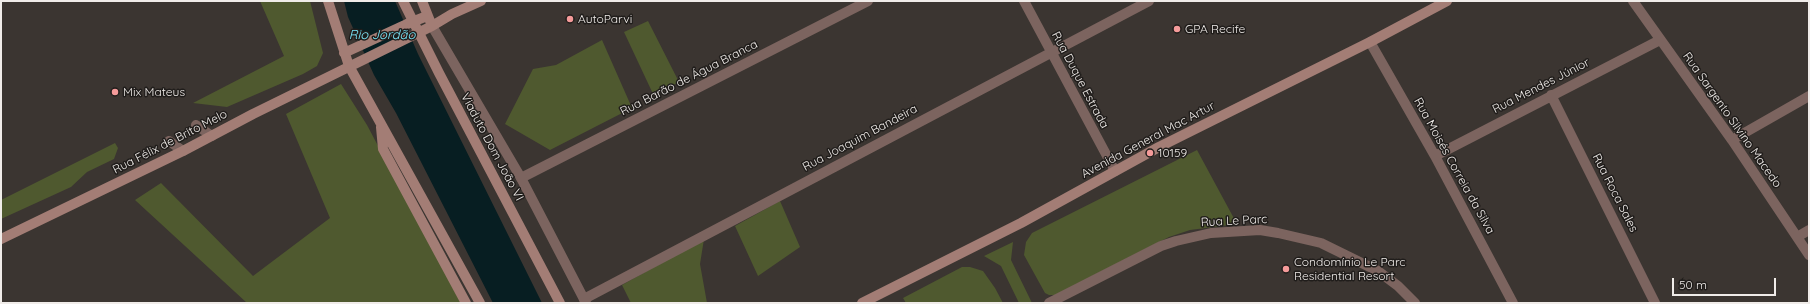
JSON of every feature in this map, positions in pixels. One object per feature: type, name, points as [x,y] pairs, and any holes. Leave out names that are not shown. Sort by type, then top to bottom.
[{"type":"main road","points":[[328,1],[349,66],[480,303]]},
{"type":"main road","name":"Viaduto Dom João VI","points":[[403,1],[439,73],[560,303]]},
{"type":"main road","points":[[422,1],[432,26]]},
{"type":"main road","name":"Rua Félix de Brito Melo","points":[[1,239],[183,151],[349,66],[432,26],[452,14],[481,1]]},
{"type":"main road","name":"Avenida General Mac Artur","points":[[862,303],[1021,224],[1115,171],[1370,42],[1447,1]]},
{"type":"main road","points":[[344,53],[406,24],[427,16]]},
{"type":"main road","points":[[381,124],[383,149],[466,303]]},
{"type":"street","name":"Rua Barão de Água Branca","points":[[521,178],[868,1]]},
{"type":"street","name":"Rua Duque Estrada","points":[[1024,1],[1115,171]]},
{"type":"street","name":"Rua Joaquim Bandeira","points":[[585,301],[1050,52],[1149,1]]},
{"type":"street","name":"Rua Sargento Silvino Macedo","points":[[1632,1],[1732,140],[1809,255]]},
{"type":"street","points":[[432,26],[521,178],[585,301]]},
{"type":"street","name":"Rua Mendes Júnior","points":[[1435,156],[1660,40]]},
{"type":"street","name":"Rua Moisés Correia da Silva","points":[[1370,42],[1435,156],[1513,303]]},
{"type":"street","name":"Rua Roca Sales","points":[[1551,95],[1655,303]]},
{"type":"street","points":[[1732,140],[1809,96]]},
{"type":"street","points":[[196,125],[212,136]]},
{"type":"street","points":[[170,141],[183,151]]},
{"type":"street","name":"Rua Le Parc","points":[[1049,303],[1162,246],[1176,241],[1211,233],[1260,230],[1321,243],[1378,271],[1398,286],[1415,303]]},
{"type":"street","points":[[1797,237],[1809,230]]},
{"type":"green space","points":[[260,1],[310,1],[323,53],[317,66],[303,74],[227,107],[193,103],[284,56]]},
{"type":"green space","points":[[648,21],[679,82],[654,96],[624,32]]},
{"type":"green space","points":[[602,40],[632,108],[550,150],[505,124],[533,69],[556,65]]},
{"type":"green space","points":[[341,84],[367,125],[461,303],[247,303],[135,200],[161,183],[253,276],[330,218],[286,114]]},
{"type":"green space","points":[[115,143],[118,148],[114,159],[87,172],[71,187],[1,219],[1,200]]},
{"type":"green space","points":[[1197,150],[1237,224],[1190,230],[1169,237],[1055,295],[1045,293],[1024,255],[1026,242],[1032,233]]},
{"type":"green space","points":[[780,201],[800,247],[758,276],[735,226]]},
{"type":"green space","points":[[704,239],[700,264],[707,303],[631,303],[622,285]]},
{"type":"green space","points":[[1013,242],[1011,260],[1032,303],[1019,303],[1001,266],[984,256]]},
{"type":"green space","points":[[962,267],[970,267],[983,271],[1003,303],[906,303],[903,298]]},
{"type":"water","name":"Rio Jordão","points":[[344,1],[395,1],[418,54],[542,303],[493,303],[396,113],[374,75],[348,17]]},
{"type":"place","name":"AutoParvi","points":[[570,19]]},
{"type":"place","name":"GPA Recife","points":[[1177,29]]},
{"type":"place","name":"Mix Mateus","points":[[115,92]]},
{"type":"place","name":"10159","points":[[1150,153]]},
{"type":"place","name":"Condomínio Le Parc Residential Resort","points":[[1286,269]]}]
